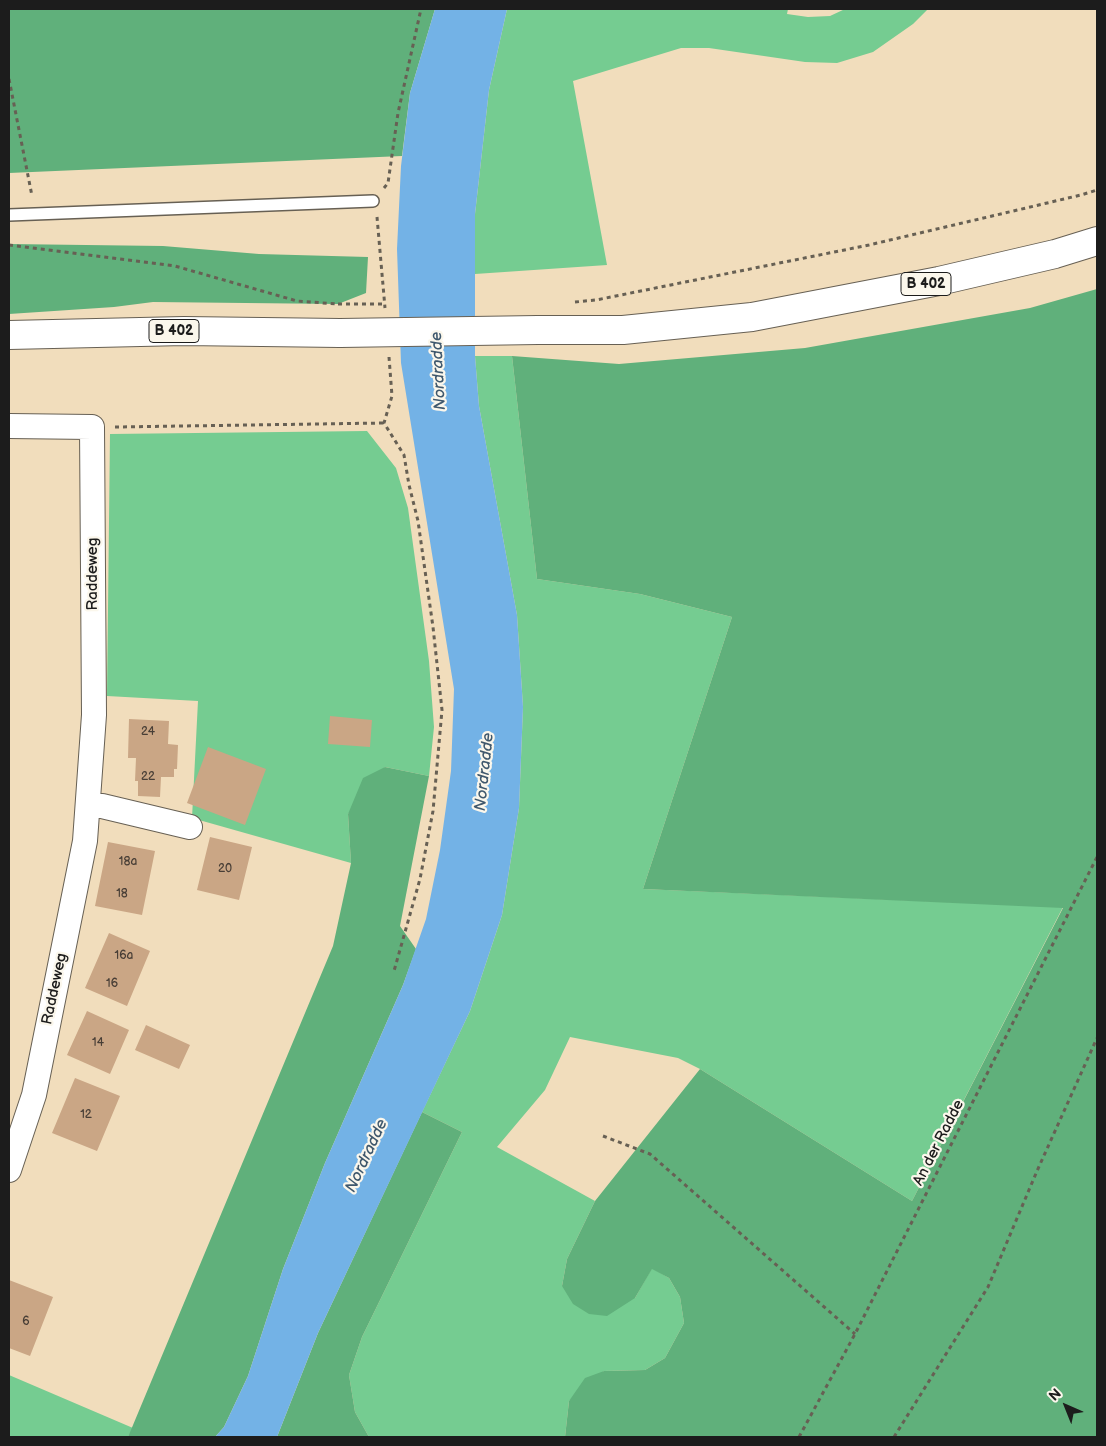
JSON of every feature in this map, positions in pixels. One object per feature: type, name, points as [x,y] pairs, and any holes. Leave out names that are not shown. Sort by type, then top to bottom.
[{"type":"main road","name":"B 402","points":[[9,335],[184,331],[623,330],[752,317],[939,282],[1097,242]]},
{"type":"street","points":[[9,426],[92,427]]},
{"type":"street","name":"Raddeweg","points":[[9,1170],[34,1095],[85,841],[94,715],[92,427]]},
{"type":"street","points":[[88,805],[102,806],[190,827]]},
{"type":"lane","points":[[9,215],[373,201]]},
{"type":"path","points":[[373,201],[388,183],[398,113],[421,9]]},
{"type":"path","points":[[9,79],[36,214]]},
{"type":"path","points":[[569,302],[596,300],[869,245],[1097,190]]},
{"type":"path","points":[[9,245],[175,266],[297,301],[338,304]]},
{"type":"path","points":[[92,427],[384,423],[404,455],[418,521],[433,627],[442,710],[433,811],[420,879],[394,971]]},
{"type":"path","name":"An der Radde","points":[[799,1437],[855,1334],[1097,857]]},
{"type":"path","points":[[894,1437],[988,1287],[1037,1171],[1097,1038]]},
{"type":"path","points":[[603,1136],[650,1154],[855,1334]]},
{"type":"green space","points":[[9,9],[435,9],[410,93],[402,156],[9,173]]},
{"type":"green space","points":[[507,9],[788,9],[787,14],[808,17],[830,16],[845,9],[928,9],[913,24],[873,52],[837,63],[805,62],[709,48],[681,48],[573,81],[607,265],[475,274],[475,214],[489,90]]},
{"type":"green space","points":[[9,244],[163,246],[259,254],[368,257],[366,293],[338,304],[153,302],[114,307],[9,314]]},
{"type":"green space","points":[[1097,289],[1097,1437],[565,1437],[569,1401],[585,1378],[604,1371],[645,1370],[665,1358],[684,1323],[680,1297],[669,1278],[652,1269],[635,1298],[607,1316],[589,1314],[573,1304],[562,1286],[567,1259],[595,1201],[700,1069],[912,1201],[1063,908],[643,889],[732,617],[640,594],[537,579],[512,356],[619,364],[805,348],[1030,308]]},
{"type":"green space","points":[[475,356],[512,356],[537,579],[640,594],[732,617],[643,889],[1063,907],[912,1201],[700,1069],[678,1058],[570,1037],[545,1090],[497,1147],[595,1201],[567,1259],[562,1286],[635,1298],[652,1268],[669,1278],[680,1297],[684,1323],[665,1358],[645,1370],[604,1371],[569,1401],[565,1437],[369,1437],[355,1412],[349,1375],[362,1337],[462,1132],[422,1112],[470,1011],[502,915],[519,808],[523,707],[517,615],[479,406]]},
{"type":"green space","points":[[367,431],[396,468],[408,508],[429,661],[434,727],[429,776],[385,767],[348,814],[351,863],[192,818],[198,701],[107,696],[110,434]]},
{"type":"green space","points":[[385,767],[429,776],[400,926],[416,949],[403,985],[325,1163],[283,1269],[248,1376],[224,1427],[215,1437],[128,1437],[333,946],[351,863],[348,814],[363,778]]},
{"type":"green space","points":[[422,1112],[462,1132],[362,1337],[349,1375],[355,1412],[369,1437],[277,1437],[318,1333]]},
{"type":"green space","points":[[9,1375],[133,1428],[128,1437],[9,1437]]},
{"type":"water","name":"Nordradde","points":[[435,9],[507,9],[489,90],[475,214],[475,356],[479,406],[517,615],[523,707],[519,808],[502,915],[470,1011],[318,1333],[277,1437],[215,1437],[224,1427],[248,1376],[283,1269],[325,1163],[403,985],[426,919],[440,850],[451,771],[454,689],[401,363],[397,249],[401,166],[410,93]]},
{"type":"building","points":[[330,716],[372,720],[370,747],[328,744]]},
{"type":"building","points":[[129,719],[169,721],[168,744],[178,745],[177,769],[174,769],[174,777],[161,777],[160,797],[138,796],[138,781],[135,781],[136,758],[128,758]]},
{"type":"building","points":[[208,747],[266,769],[245,825],[187,803]]},
{"type":"building","points":[[210,837],[252,847],[239,900],[197,890]]},
{"type":"building","points":[[108,842],[155,851],[142,915],[95,906]]},
{"type":"building","points":[[109,933],[150,951],[127,1006],[85,988]]},
{"type":"building","points":[[87,1011],[129,1030],[110,1074],[67,1055]]},
{"type":"building","points":[[146,1025],[190,1045],[179,1069],[135,1050]]},
{"type":"building","points":[[75,1078],[120,1096],[97,1151],[52,1133]]},
{"type":"building","points":[[9,1280],[53,1297],[30,1356],[9,1348]]}]
